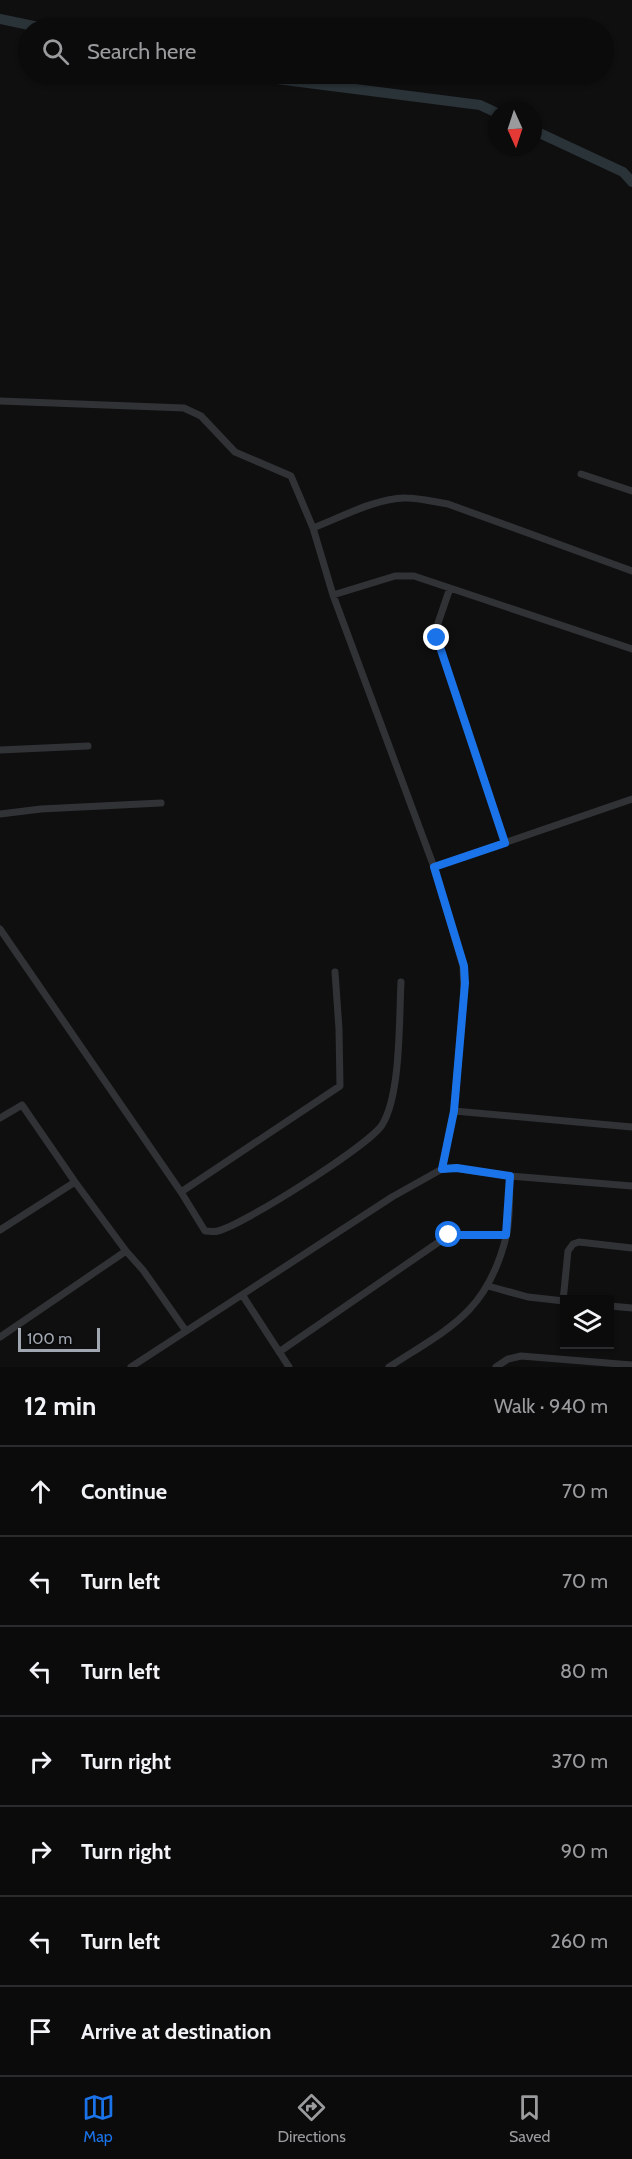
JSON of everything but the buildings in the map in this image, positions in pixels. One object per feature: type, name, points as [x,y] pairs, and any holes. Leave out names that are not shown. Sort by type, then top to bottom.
[{"type":"street","points":[[0,401],[184,408],[201,416],[235,452],[291,476],[313,528],[333,595],[434,867],[464,966],[465,983],[454,1111],[442,1169]]},
{"type":"street","points":[[581,474],[632,491]]},
{"type":"street","points":[[313,528],[384,501],[405,498],[426,500],[448,504],[632,571]]},
{"type":"street","points":[[333,595],[401,575],[414,576],[632,649]]},
{"type":"street","points":[[450,588],[437,630],[438,646],[505,843]]},
{"type":"street","points":[[0,750],[87,746]]},
{"type":"street","points":[[434,867],[632,800]]},
{"type":"street","points":[[0,814],[41,809],[161,803]]},
{"type":"street","points":[[0,928],[181,1192],[204,1231],[217,1232],[251,1215],[360,1147],[382,1125],[395,1090],[401,982]]},
{"type":"street","points":[[181,1192],[340,1086],[335,972]]},
{"type":"street","points":[[0,1118],[22,1104],[75,1182],[126,1251],[143,1270],[186,1331]]},
{"type":"street","points":[[454,1111],[632,1127]]},
{"type":"street","points":[[131,1367],[392,1197],[442,1169],[457,1168],[510,1176],[632,1186]]},
{"type":"street","points":[[389,1367],[460,1320],[473,1308],[488,1286],[506,1235],[510,1176]]},
{"type":"street","points":[[0,1230],[75,1182]]},
{"type":"street","points":[[279,1352],[449,1235],[506,1235]]},
{"type":"street","points":[[564,1295],[568,1251],[573,1244],[579,1242],[632,1248]]},
{"type":"street","points":[[0,1337],[126,1251]]},
{"type":"street","points":[[488,1286],[528,1297],[560,1301]]},
{"type":"street","points":[[243,1296],[289,1367]]},
{"type":"street","points":[[614,1306],[632,1308]]},
{"type":"street","points":[[496,1367],[508,1359],[521,1356],[632,1365]]},
{"type":"waterway","points":[[0,19],[18,23]]},
{"type":"waterway","points":[[316,84],[480,105],[488,109]]},
{"type":"waterway","points":[[542,134],[623,172],[632,182]]},
{"type":"route","points":[[437,638],[505,843],[434,867],[464,966],[465,983],[454,1111],[442,1169],[457,1168],[510,1176],[506,1235],[449,1235]]}]
